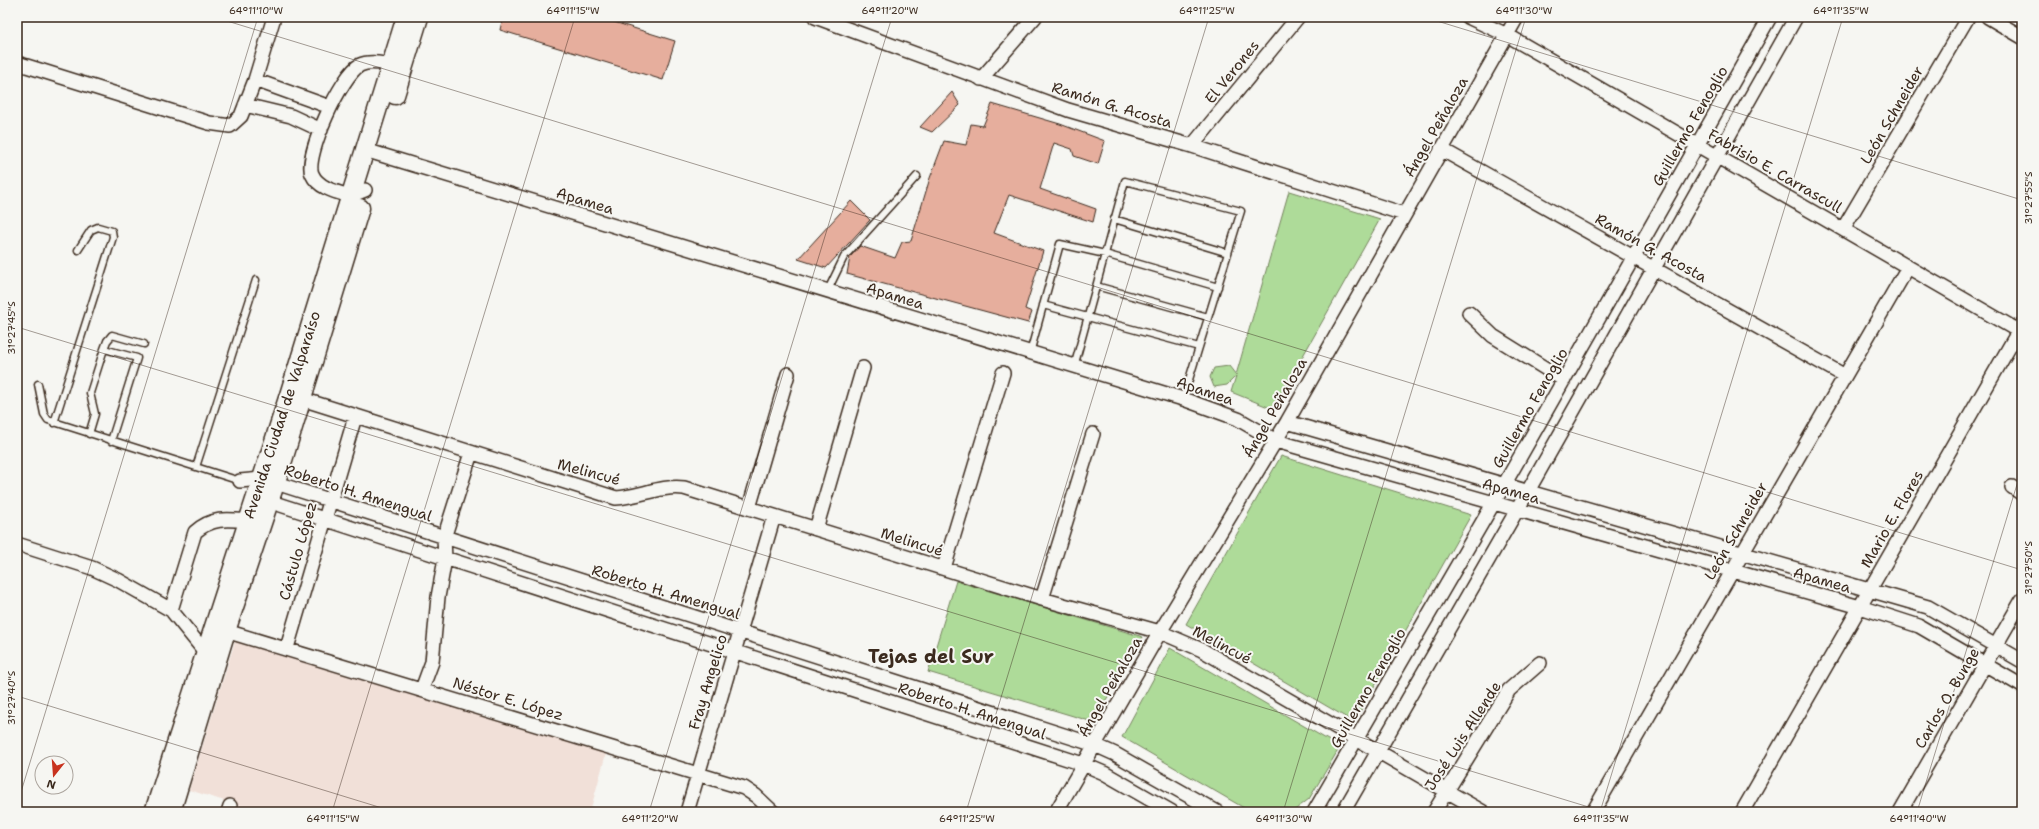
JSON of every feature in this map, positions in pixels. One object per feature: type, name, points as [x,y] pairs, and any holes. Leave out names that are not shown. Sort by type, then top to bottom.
[{"type":"main road","name":"Avenida Ciudad de Valparaíso","points":[[171,812],[226,631],[263,499],[397,66],[406,17]]},
{"type":"main road","name":"Avenida Ciudad de Valparaíso","points":[[397,66],[419,17]]},
{"type":"main road","name":"Avenida Ciudad de Valparaíso","points":[[269,481],[302,400],[357,193]]},
{"type":"main road","name":"Avenida Ciudad de Valparaíso","points":[[154,812],[248,521],[263,499]]},
{"type":"street","points":[[17,63],[209,123],[230,126],[241,116],[255,80],[274,17]]},
{"type":"street","name":"Ramón G. Acosta","points":[[815,17],[1068,110],[1192,146],[1404,214]]},
{"type":"street","points":[[981,79],[1035,17]]},
{"type":"street","name":"El Verones","points":[[1192,146],[1298,17]]},
{"type":"street","name":"Fabrisio E. Carrascull","points":[[1468,17],[1507,35],[1908,267],[2021,330]]},
{"type":"street","name":"Ángel Peñaloza","points":[[1056,812],[1160,632],[1276,441],[1517,17]]},
{"type":"street","name":"Guillermo Fenoglio","points":[[1314,812],[1494,503],[1770,17]]},
{"type":"street","points":[[1343,812],[1528,491],[1796,17]]},
{"type":"street","name":"León Schneider","points":[[1843,229],[1968,17]]},
{"type":"street","points":[[1988,17],[2022,37]]},
{"type":"street","points":[[357,193],[328,188],[316,180],[312,174],[310,161],[330,107],[348,77],[359,65],[370,63],[397,66]]},
{"type":"street","points":[[255,80],[330,107]]},
{"type":"street","points":[[245,105],[291,116],[321,130]]},
{"type":"street","name":"Ramón G. Acosta","points":[[1441,149],[1845,376]]},
{"type":"street","name":"Apamea","points":[[371,152],[827,292],[1183,399],[1238,419],[1276,441],[1860,607],[1919,626],[2022,686]]},
{"type":"street","name":"León Schneider","points":[[1593,812],[1731,570],[1908,267]]},
{"type":"street","points":[[1469,313],[1493,336],[1564,380]]},
{"type":"street","name":"Mario E. Flores","points":[[1742,812],[2021,330]]},
{"type":"street","points":[[816,529],[863,368]]},
{"type":"street","points":[[944,568],[1003,373]]},
{"type":"street","points":[[749,508],[788,374]]},
{"type":"street","name":"Melincué","points":[[302,400],[616,498],[631,497],[671,486],[684,488],[1042,599],[1160,632],[1202,650],[1483,812]]},
{"type":"street","name":"Cástulo López","points":[[287,648],[329,500],[355,417]]},
{"type":"street","name":"Apamea","points":[[1287,422],[1928,607],[2022,661]]},
{"type":"street","points":[[1042,599],[1093,434]]},
{"type":"street","points":[[422,689],[432,662],[438,597],[445,559],[444,538],[471,453]]},
{"type":"street","name":"Roberto H. Amengual","points":[[240,481],[269,481],[1095,745],[1115,754],[1217,812]]},
{"type":"street","name":"Roberto H. Amengual","points":[[240,481],[263,499],[324,520],[1083,764],[1104,773],[1172,812]]},
{"type":"street","name":"Fray Angelico","points":[[686,812],[774,516]]},
{"type":"street","points":[[171,610],[195,532],[204,524],[223,519],[248,521]]},
{"type":"street","points":[[17,544],[92,568],[118,580],[171,610],[205,652]]},
{"type":"street","name":"Carlos O. Bunge","points":[[1900,812],[2022,600]]},
{"type":"street","name":"Néstor E. López","points":[[226,631],[287,648],[744,788],[756,796],[773,812]]},
{"type":"street","name":"José Luis Allende","points":[[1434,812],[1509,690],[1540,664]]},
{"type":"lane","points":[[827,292],[844,257],[917,176]]},
{"type":"lane","points":[[1074,366],[1125,181],[1241,211],[1183,399]]},
{"type":"lane","points":[[1114,219],[1228,253]]},
{"type":"lane","points":[[54,423],[113,237],[112,231],[98,227],[91,230],[78,250]]},
{"type":"lane","points":[[1030,353],[1060,244],[1105,254],[1218,287]]},
{"type":"lane","points":[[196,467],[256,280]]},
{"type":"lane","points":[[1096,286],[1208,317]]},
{"type":"lane","points":[[1043,305],[1199,347]]},
{"type":"lane","points":[[89,434],[95,414],[90,393],[107,341],[112,335],[144,344]]},
{"type":"lane","points":[[104,349],[136,358],[111,441]]},
{"type":"lane","points":[[38,384],[44,414],[48,420],[54,423],[240,481]]},
{"type":"shaded area","points":[[236,638],[607,750],[590,812],[260,812],[189,790]]},
{"type":"green space","points":[[1289,191],[1380,219],[1273,409],[1231,392],[1236,376],[1227,385],[1214,387],[1210,377],[1214,368],[1229,366],[1236,375]]},
{"type":"green space","points":[[1281,456],[1471,515],[1354,722],[1186,624]]},
{"type":"green space","points":[[956,581],[1143,637],[1093,722],[928,672]]},
{"type":"green space","points":[[1170,648],[1340,747],[1309,799],[1292,812],[1251,812],[1122,737]]},
{"type":"building","points":[[503,17],[598,17],[675,41],[663,80],[500,30]]},
{"type":"building","points":[[952,92],[960,105],[932,132],[920,127]]},
{"type":"building","points":[[992,104],[1060,124],[1105,141],[1098,164],[1074,156],[1072,149],[1054,143],[1040,189],[1096,209],[1093,222],[1009,195],[994,233],[1043,251],[1025,309],[1032,312],[1028,323],[847,274],[850,257],[860,246],[895,258],[902,242],[911,241],[930,178],[944,141],[966,145],[971,124],[983,126]]},
{"type":"building","points":[[851,201],[870,220],[826,268],[798,259]]},
{"type":"district","name":"Tejas del Sur","points":[[931,656]]}]
